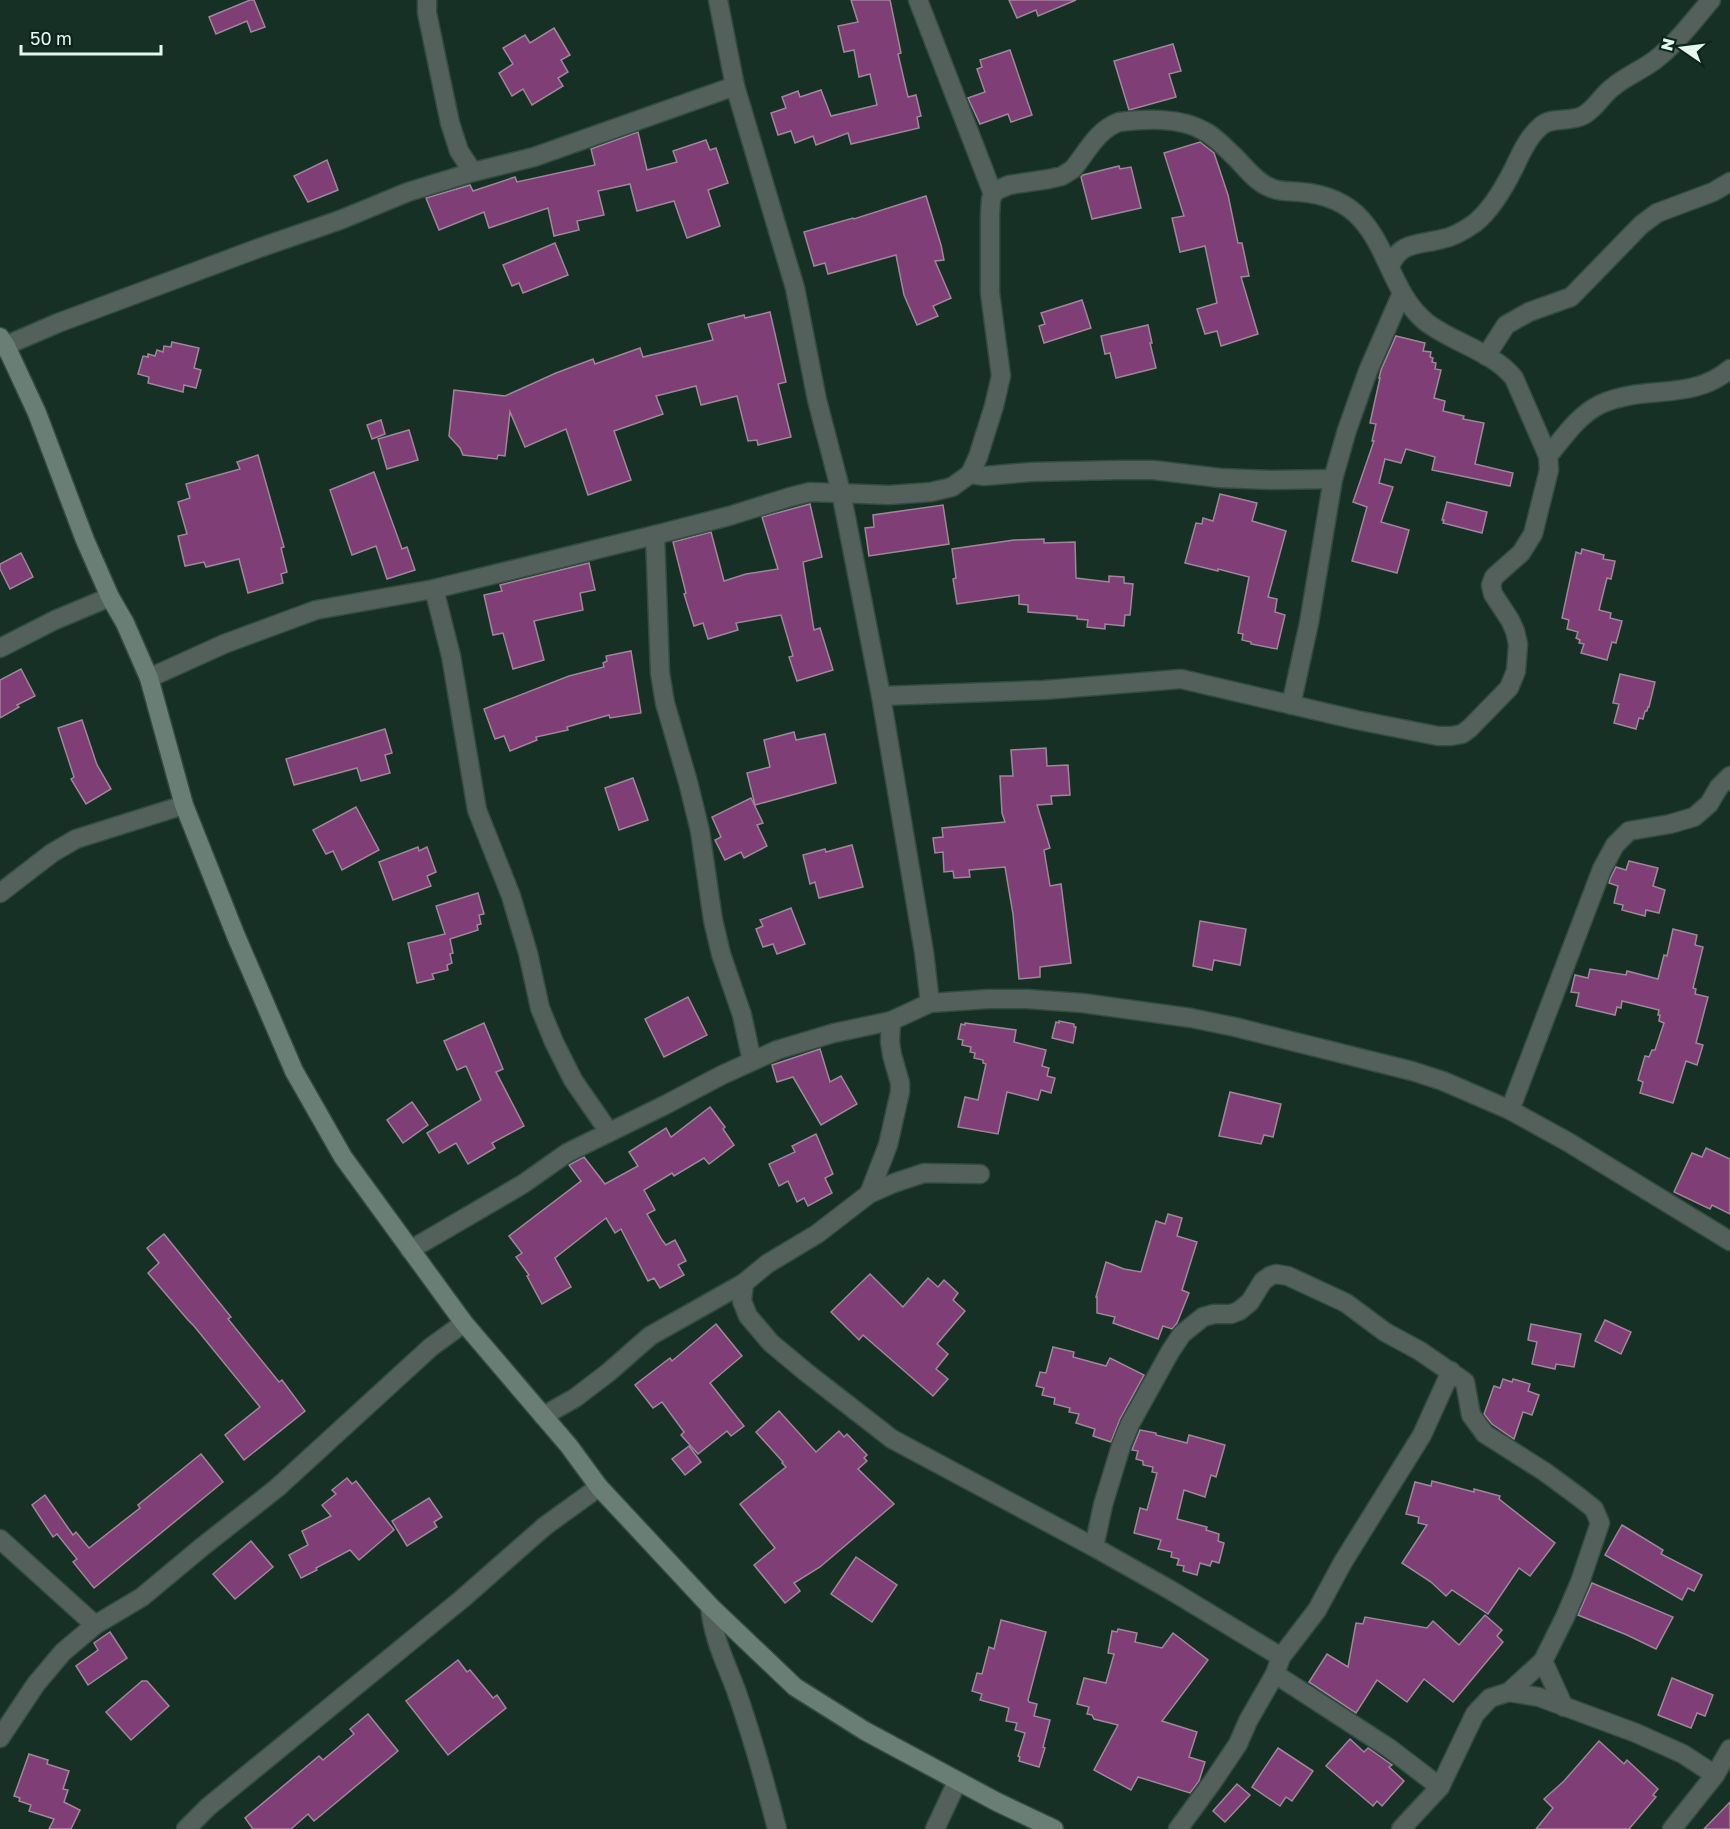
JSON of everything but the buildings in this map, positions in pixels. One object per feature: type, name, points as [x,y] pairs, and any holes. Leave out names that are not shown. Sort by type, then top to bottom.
[{"type":"main road","points":[[2,344],[37,413],[85,540],[149,678],[184,805],[236,936],[294,1071],[343,1157],[464,1323],[568,1446],[599,1487],[710,1606],[795,1687],[865,1731],[957,1782],[1054,1829]]},
{"type":"street","points":[[427,0],[427,13],[450,123],[459,151],[473,172]]},
{"type":"street","points":[[718,0],[735,86],[795,288],[817,400],[842,492],[881,696],[924,952],[930,1003]]},
{"type":"street","points":[[149,678],[224,644],[316,610],[434,589],[729,516],[810,492],[889,495],[931,492],[952,487],[970,474],[986,435],[1001,376],[990,293],[990,215],[993,194],[918,0]]},
{"type":"street","points":[[1390,267],[1397,252],[1417,243],[1452,237],[1473,225],[1493,204],[1522,150],[1541,125],[1550,120],[1570,120],[1586,114],[1612,87],[1644,68],[1666,50],[1711,0]]},
{"type":"street","points":[[2,344],[340,220],[408,192],[473,172],[534,157],[735,86]]},
{"type":"street","points":[[881,696],[1044,690],[1181,680],[1438,736],[1451,736],[1462,734],[1477,721],[1509,688],[1516,671],[1518,650],[1515,631],[1492,594],[1491,585],[1494,577],[1521,553],[1533,534],[1549,470],[1548,456],[1514,378],[1507,370],[1486,356],[1427,322],[1415,310],[1402,293],[1372,234],[1362,220],[1346,205],[1315,194],[1265,186],[1203,130],[1163,120],[1136,120],[1112,125],[1100,134],[1068,173],[1049,179],[1009,185],[993,194]]},
{"type":"street","points":[[1486,356],[1506,325],[1529,312],[1571,297],[1641,225],[1658,213],[1713,192],[1730,182]]},
{"type":"street","points":[[1291,705],[1309,623],[1333,479],[1368,371],[1402,293]]},
{"type":"street","points":[[1548,456],[1582,416],[1600,404],[1624,395],[1692,389],[1710,383],[1730,369]]},
{"type":"street","points":[[970,474],[1153,470],[1220,478],[1333,479]]},
{"type":"street","points":[[655,535],[660,673],[665,704],[700,831],[713,920],[721,954],[742,1015],[752,1061]]},
{"type":"street","points":[[434,589],[451,656],[477,810],[511,897],[528,953],[540,1008],[573,1080],[609,1132]]},
{"type":"street","points":[[0,648],[55,620],[110,597]]},
{"type":"street","points":[[1510,1110],[1598,877],[1615,845],[1629,831],[1694,817],[1709,804],[1719,787],[1730,776]]},
{"type":"street","points":[[0,893],[52,853],[76,839],[184,805]]},
{"type":"street","points":[[410,1250],[523,1184],[567,1153],[777,1050],[834,1033],[891,1021],[930,1003],[988,999],[1082,1003],[1191,1018],[1412,1071],[1443,1081],[1510,1110],[1568,1142],[1730,1241]]},
{"type":"street","points":[[869,1194],[888,1145],[901,1088],[892,1055],[889,1031],[891,1021]]},
{"type":"street","points":[[543,1416],[575,1398],[650,1336],[744,1283],[767,1264],[817,1234],[869,1194],[924,1173],[980,1174]]},
{"type":"street","points":[[1094,1547],[1102,1505],[1121,1446],[1130,1424],[1170,1352],[1182,1334],[1203,1317],[1239,1311],[1250,1302],[1263,1281],[1270,1276],[1276,1274],[1288,1276],[1346,1303],[1385,1332],[1466,1382],[1471,1415],[1485,1434],[1545,1472],[1579,1497],[1594,1509],[1600,1523],[1580,1582],[1543,1662],[1509,1692],[1490,1698],[1475,1714],[1440,1787],[1401,1829]]},
{"type":"street","points":[[744,1283],[742,1301],[748,1316],[771,1342],[892,1439],[1172,1591],[1278,1666],[1440,1787]]},
{"type":"street","points":[[0,1738],[36,1684],[63,1652],[95,1625],[142,1597],[277,1488],[431,1347],[464,1323]]},
{"type":"street","points":[[1178,1829],[1238,1744],[1278,1666],[1317,1610],[1343,1562],[1422,1435],[1451,1371]]},
{"type":"street","points":[[186,1829],[208,1807],[462,1599],[545,1526],[599,1487]]},
{"type":"street","points":[[0,1539],[95,1625]]},
{"type":"street","points":[[710,1606],[718,1647],[735,1690],[777,1829]]},
{"type":"street","points":[[1543,1662],[1564,1707]]},
{"type":"street","points":[[1509,1692],[1539,1697],[1636,1733],[1683,1754],[1715,1775]]},
{"type":"street","points":[[1672,1829],[1715,1775],[1730,1749]]},
{"type":"street","points":[[935,1829],[957,1782]]}]
